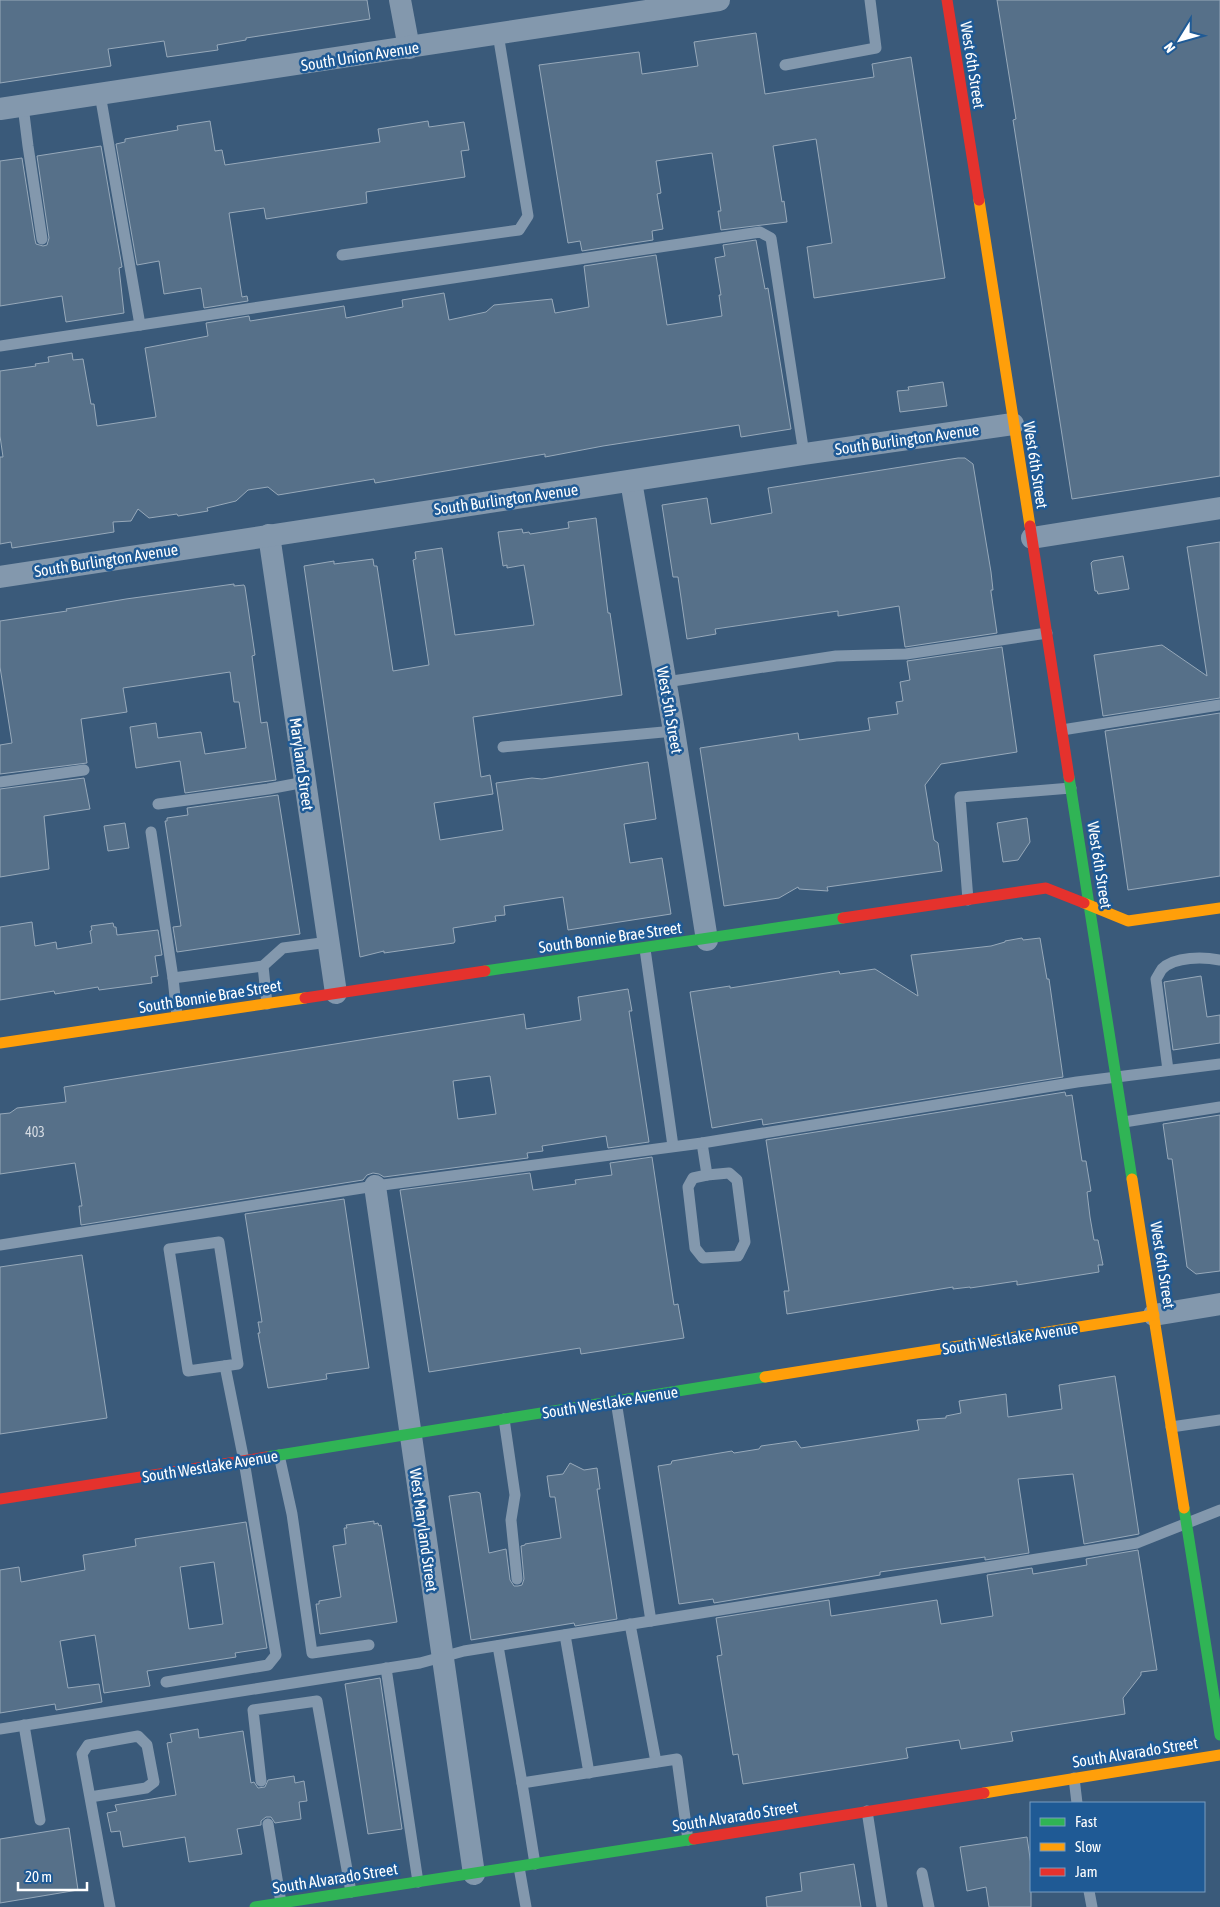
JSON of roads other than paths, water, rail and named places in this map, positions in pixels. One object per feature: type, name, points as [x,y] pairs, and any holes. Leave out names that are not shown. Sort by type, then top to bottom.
[{"type":"main road","name":"West 6th Street","points":[[947,0],[1220,1735]]},
{"type":"main road","name":"South Bonnie Brae Street","points":[[0,1043],[707,940],[1046,888],[1128,921],[1220,908]]},
{"type":"main road","name":"South Westlake Avenue","points":[[0,1499],[1154,1315]]},
{"type":"main road","name":"South Alvarado Street","points":[[255,1907],[519,1867],[1220,1754]]},
{"type":"street","points":[[400,0],[409,48]]},
{"type":"street","name":"South Union Avenue","points":[[0,109],[720,0]]},
{"type":"street","name":"South Burlington Avenue","points":[[0,576],[1013,424]]},
{"type":"street","name":"West 5th Street","points":[[631,481],[666,682],[707,940]]},
{"type":"street","points":[[1032,538],[1220,508]]},
{"type":"street","name":"Maryland Street","points":[[269,535],[336,993]]},
{"type":"street","name":"West Maryland Street","points":[[375,1186],[474,1874]]},
{"type":"street","name":"South Westlake Avenue","points":[[1154,1315],[1220,1304]]},
{"type":"lane","points":[[785,65],[876,48],[870,0]]},
{"type":"lane","points":[[342,255],[519,230],[528,216],[498,34]]},
{"type":"lane","points":[[100,94],[140,325]]},
{"type":"lane","points":[[23,106],[42,239]]},
{"type":"lane","points":[[0,346],[760,232],[771,238],[804,454]]},
{"type":"lane","points":[[666,682],[836,656],[906,654],[1047,633]]},
{"type":"lane","points":[[1062,730],[1220,705]]},
{"type":"lane","points":[[503,747],[674,731]]},
{"type":"lane","points":[[0,782],[84,770]]},
{"type":"lane","points":[[158,804],[305,782]]},
{"type":"lane","points":[[968,900],[960,797],[1071,788]]},
{"type":"lane","points":[[151,832],[173,978],[177,1018]]},
{"type":"lane","points":[[173,978],[263,966],[283,948],[329,942]]},
{"type":"lane","points":[[645,949],[673,1146]]},
{"type":"lane","points":[[1168,1070],[1156,979],[1162,969],[1176,961],[1210,958],[1220,960]]},
{"type":"lane","points":[[263,966],[268,1004]]},
{"type":"lane","points":[[0,1245],[375,1186],[702,1143],[1116,1076],[1220,1064]]},
{"type":"lane","points":[[1124,1122],[1220,1107]]},
{"type":"lane","points":[[702,1143],[707,1175]]},
{"type":"lane","points":[[729,1173],[737,1180],[745,1242],[738,1256],[703,1258],[695,1248],[688,1187],[693,1178],[707,1175],[729,1173]]},
{"type":"lane","points":[[219,1242],[238,1364],[225,1366],[188,1371],[169,1248],[219,1242]]},
{"type":"lane","points":[[166,1682],[268,1665],[276,1655],[244,1461],[225,1366]]},
{"type":"lane","points":[[616,1401],[651,1621]]},
{"type":"lane","points":[[504,1419],[515,1495],[511,1520],[517,1579]]},
{"type":"lane","points":[[1171,1427],[1220,1420]]},
{"type":"lane","points":[[279,1455],[292,1514],[312,1653],[369,1645]]},
{"type":"lane","points":[[0,1729],[420,1663],[464,1651],[1138,1543],[1220,1510]]},
{"type":"lane","points":[[630,1624],[656,1762]]},
{"type":"lane","points":[[565,1635],[589,1773]]},
{"type":"lane","points":[[498,1646],[535,1864]]},
{"type":"lane","points":[[386,1668],[418,1882]]},
{"type":"lane","points":[[261,1781],[252,1710],[316,1701],[351,1892]]},
{"type":"lane","points":[[24,1725],[40,1820]]},
{"type":"lane","points":[[90,1797],[146,1788],[154,1782],[147,1745],[138,1736],[88,1745],[82,1754],[110,1907]]},
{"type":"lane","points":[[522,1783],[677,1759],[688,1840]]},
{"type":"lane","points":[[1074,1778],[1077,1802]]},
{"type":"lane","points":[[866,1811],[882,1907]]},
{"type":"lane","points":[[268,1824],[281,1903]]},
{"type":"lane","points":[[519,1867],[526,1907]]},
{"type":"lane","points":[[922,1873],[929,1907]]},
{"type":"lane","points":[[1089,1892],[1092,1907]]}]
